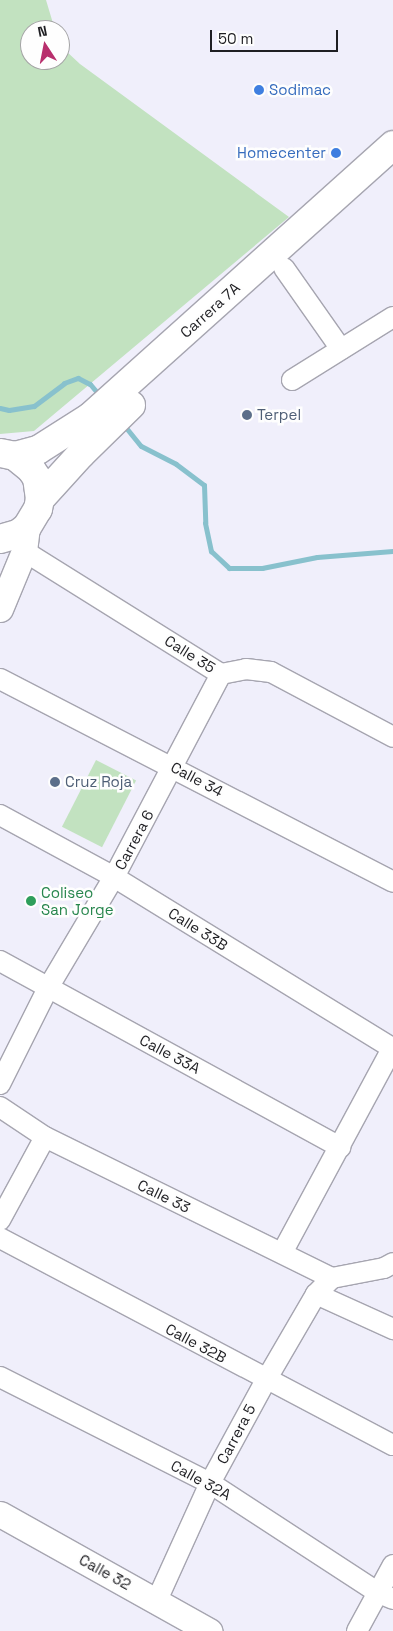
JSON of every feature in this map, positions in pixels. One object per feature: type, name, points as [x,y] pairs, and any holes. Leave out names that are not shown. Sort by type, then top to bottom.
[{"type":"main road","name":"Carrera 7A","points":[[40,499],[98,423],[393,145]]},
{"type":"main road","name":"Carrera 7A","points":[[131,393],[284,268],[393,170]]},
{"type":"main road","name":"Carrera 7A","points":[[8,454],[38,450],[98,423]]},
{"type":"main road","points":[[0,539],[18,534],[26,539],[40,499],[37,478],[24,462],[8,454]]},
{"type":"street","points":[[284,268],[341,349]]},
{"type":"street","points":[[292,380],[393,317]]},
{"type":"street","points":[[0,609],[26,539]]},
{"type":"street","name":"Calle 35","points":[[26,539],[222,674],[246,669],[271,672],[393,737]]},
{"type":"street","name":"Carrera 6","points":[[0,1084],[48,988],[114,877],[222,674]]},
{"type":"street","name":"Calle 34","points":[[0,679],[173,766],[393,882]]},
{"type":"street","name":"Calle 33B","points":[[0,816],[114,877],[393,1048]]},
{"type":"street","name":"Calle 33A","points":[[0,961],[340,1146]]},
{"type":"street","points":[[282,1254],[393,1048]]},
{"type":"street","name":"Calle 33","points":[[0,1107],[45,1136],[332,1278]]},
{"type":"street","points":[[0,1220],[45,1136]]},
{"type":"street","name":"Calle 32B","points":[[0,1238],[266,1380],[393,1445]]},
{"type":"street","points":[[332,1278],[384,1268],[393,1263]]},
{"type":"street","name":"Carrera 5","points":[[157,1600],[210,1483],[266,1380],[316,1294],[332,1278]]},
{"type":"street","points":[[316,1294],[393,1329]]},
{"type":"street","name":"Calle 32A","points":[[0,1377],[210,1483],[386,1596]]},
{"type":"street","name":"Calle 32","points":[[0,1514],[157,1600],[209,1631]]},
{"type":"street","points":[[357,1631],[386,1596],[393,1565]]},
{"type":"green space","points":[[0,0],[46,0],[52,20],[20,20],[20,70],[70,70],[70,55],[80,64],[289,217],[34,431],[0,434]]},
{"type":"green space","points":[[96,760],[136,780],[102,847],[62,827]]},
{"type":"waterway","points":[[0,408],[9,410],[34,406],[64,383],[78,378],[90,384],[100,396]]},
{"type":"waterway","points":[[123,424],[141,446],[176,464],[204,485],[205,523],[211,551],[229,568],[262,568],[317,557],[393,551]]},
{"type":"place","name":"Sodimac","points":[[259,90]]},
{"type":"place","name":"Homecenter","points":[[336,153]]},
{"type":"place","name":"Terpel","points":[[247,415]]},
{"type":"place","name":"Cruz Roja","points":[[55,782]]},
{"type":"place","name":"Coliseo San Jorge","points":[[31,901]]}]
